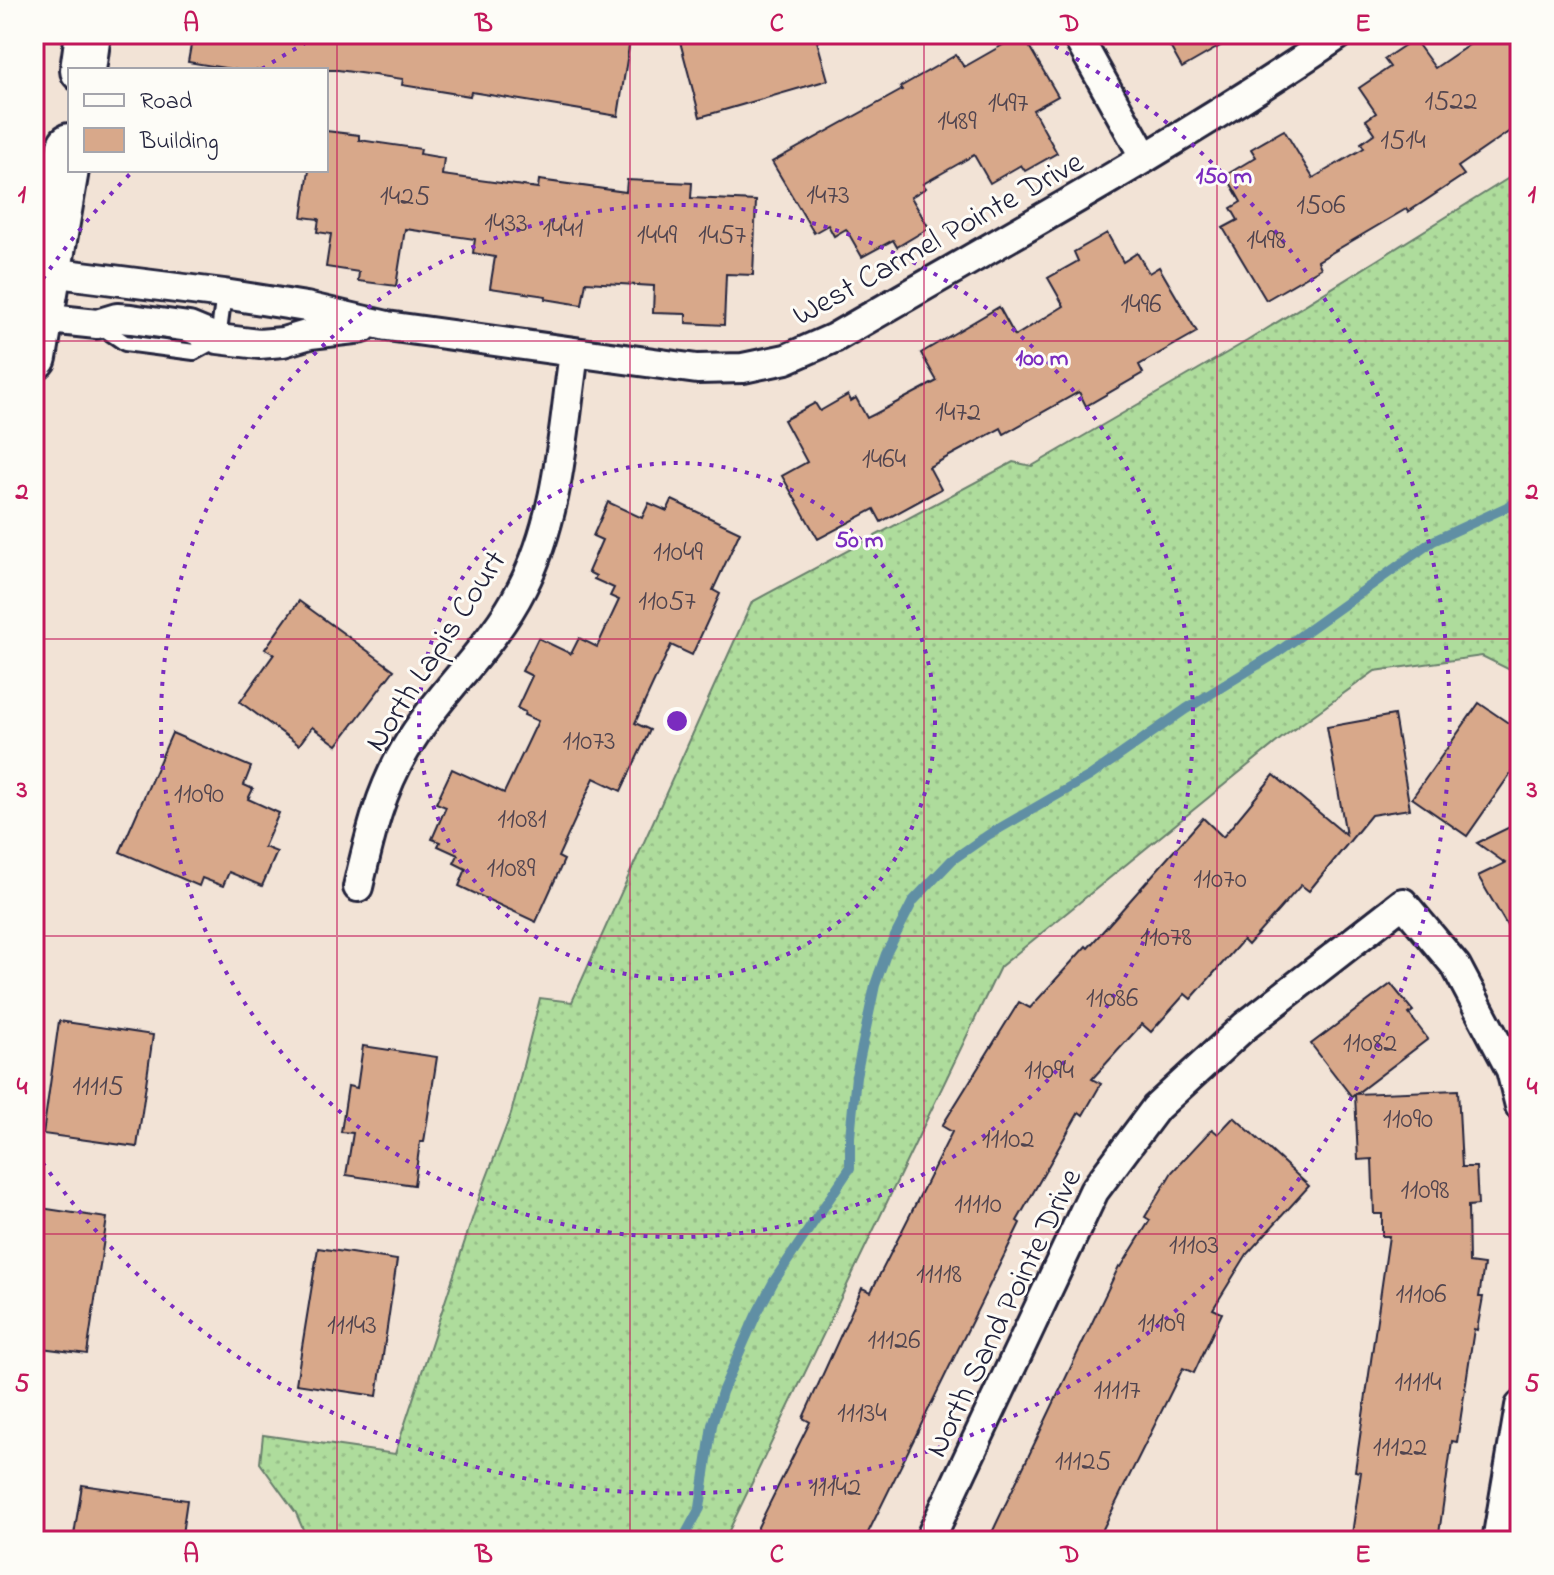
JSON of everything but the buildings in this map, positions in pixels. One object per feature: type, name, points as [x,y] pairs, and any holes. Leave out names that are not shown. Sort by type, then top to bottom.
[{"type":"main road","points":[[83,68],[88,34]]},
{"type":"main road","points":[[36,329],[41,271],[68,155]]},
{"type":"street","points":[[1076,34],[1145,158]]},
{"type":"street","name":"West Carmel Pointe Drive","points":[[41,271],[224,294],[306,307],[387,326],[574,353],[697,369],[743,368],[786,359],[834,338],[1145,158],[1285,72],[1340,34]]},
{"type":"street","name":"West Carmel Pointe Drive","points":[[36,329],[97,324],[117,318],[189,327],[218,339],[268,344],[334,330],[387,326]]},
{"type":"street","name":"North Lapis Court","points":[[358,887],[372,826],[387,784],[405,749],[522,590],[542,541],[556,482],[574,353]]},
{"type":"street","name":"North Sand Pointe Drive","points":[[929,1541],[1102,1179],[1156,1108],[1245,1026],[1403,903],[1456,966],[1511,1070],[1520,1106]]},
{"type":"street","points":[[1497,1541],[1520,1406]]},
{"type":"lane","points":[[218,339],[224,294]]},
{"type":"green space","points":[[1520,171],[1520,675],[1482,656],[1375,671],[1283,737],[1000,967],[724,1541],[308,1541],[296,1513],[260,1463],[263,1435],[395,1454],[480,1195],[511,1114],[540,998],[572,1002],[752,602],[1013,462],[1032,466],[1247,341]]},
{"type":"waterway","points":[[682,1541],[700,1508],[712,1425],[722,1392],[756,1315],[774,1281],[850,1168],[856,1076],[875,985],[886,954],[913,901],[952,860],[988,835],[1090,776],[1186,709],[1275,654],[1433,541],[1520,501]]}]
